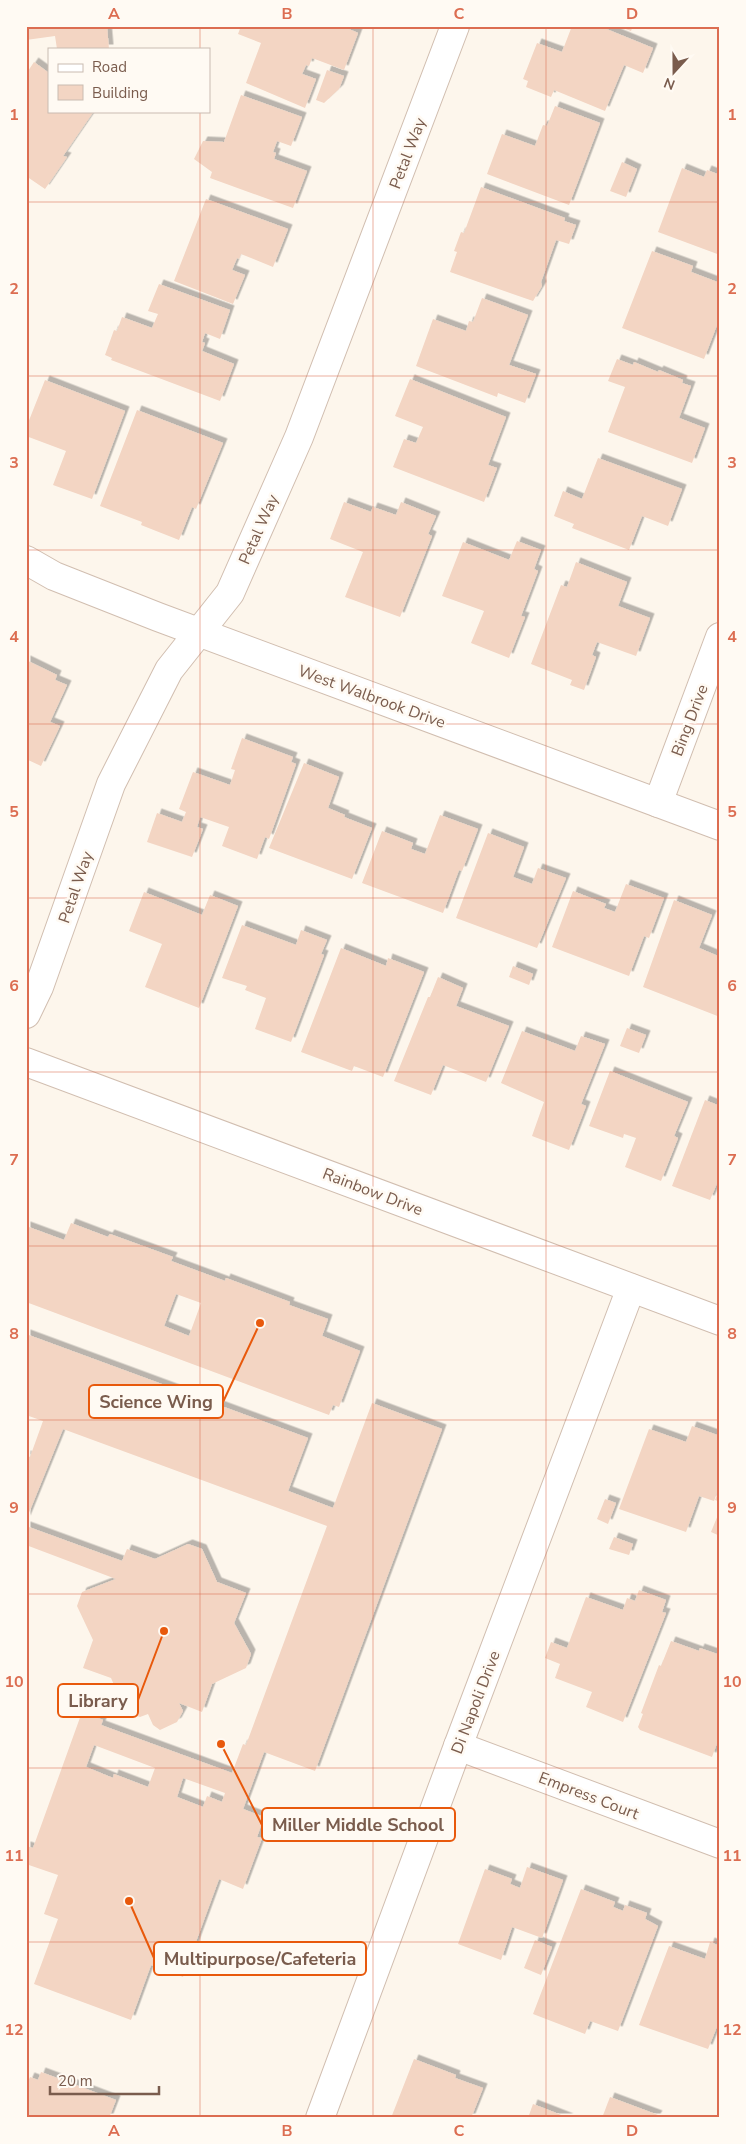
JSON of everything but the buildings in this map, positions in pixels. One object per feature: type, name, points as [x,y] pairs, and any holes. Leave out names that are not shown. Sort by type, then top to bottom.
[{"type":"street","name":"Petal Way","points":[[26,1014],[39,987],[111,784],[169,670],[230,593],[299,438],[455,26]]},
{"type":"street","name":"West Walbrook Drive","points":[[26,560],[54,576],[198,632],[720,826]]},
{"type":"street","name":"Bing Drive","points":[[658,803],[720,637]]},
{"type":"street","name":"Rainbow Drive","points":[[26,1062],[720,1321]]},
{"type":"street","name":"Di Napoli Drive","points":[[320,2118],[631,1288]]},
{"type":"street","name":"Empress Court","points":[[458,1746],[720,1844]]},
{"type":"place","name":"Science Wing","points":[[260,1323]]},
{"type":"place","name":"Library","points":[[164,1631]]},
{"type":"place","name":"Miller Middle School","points":[[221,1744]]},
{"type":"place","name":"Multipurpose/Cafeteria","points":[[129,1901]]}]
